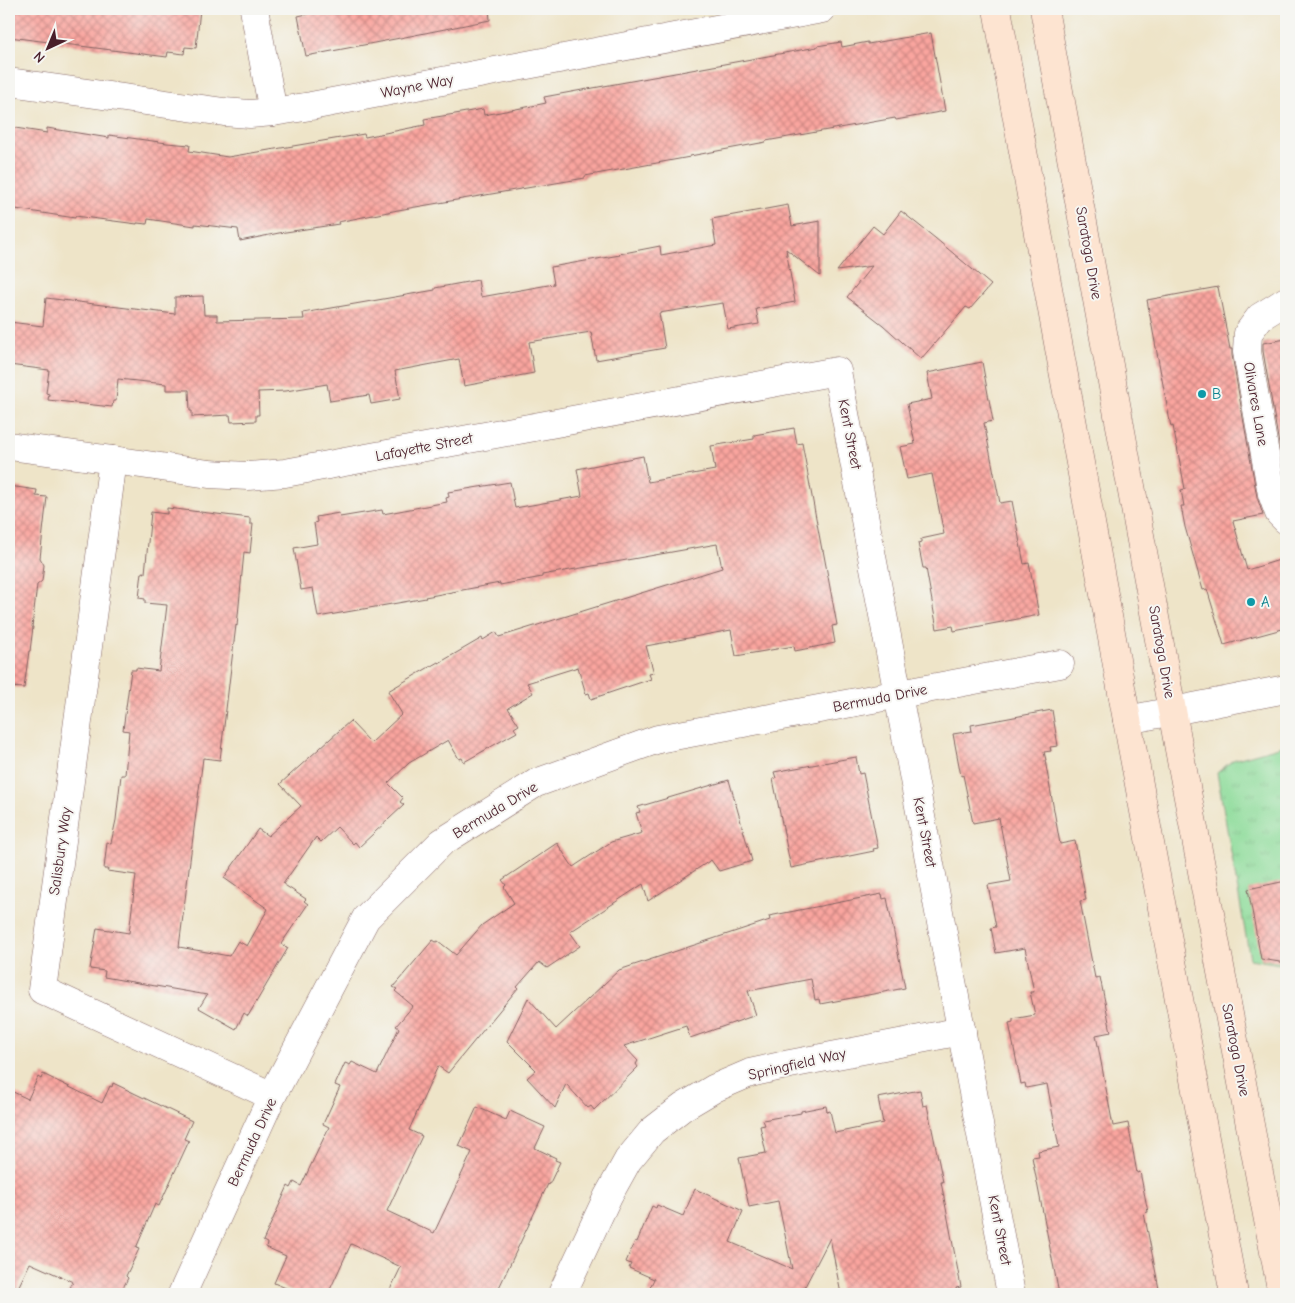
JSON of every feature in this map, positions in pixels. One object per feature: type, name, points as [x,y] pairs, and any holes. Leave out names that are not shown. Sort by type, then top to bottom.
[{"type":"main road","points":[[997,9],[1234,1294]]},
{"type":"main road","name":"Saratoga Drive","points":[[1044,9],[1172,711],[1282,1294]]},
{"type":"street","points":[[254,9],[273,112]]},
{"type":"street","name":"Wayne Way","points":[[9,82],[224,112],[250,114],[273,112],[822,9]]},
{"type":"street","name":"Olivares Lane","points":[[1286,301],[1260,317],[1248,333],[1247,352],[1272,494],[1278,513],[1286,520]]},
{"type":"street","name":"Lafayette Street","points":[[9,446],[209,474],[248,476],[285,474],[837,370]]},
{"type":"street","name":"Kent Street","points":[[837,370],[1012,1294]]},
{"type":"street","name":"Salisbury Way","points":[[113,460],[42,990],[272,1096]]},
{"type":"street","name":"Bermuda Drive","points":[[182,1294],[272,1096],[366,918],[442,842],[536,783],[658,739],[1060,664]]},
{"type":"street","points":[[1127,720],[1286,689]]},
{"type":"street","name":"Springfield Way","points":[[562,1294],[608,1196],[628,1160],[652,1131],[683,1107],[715,1088],[750,1073],[962,1032]]},
{"type":"green space","points":[[1286,745],[1286,965],[1250,959],[1217,773],[1233,760]]},
{"type":"building","points":[[9,9],[200,9],[196,48],[185,47],[184,54],[168,52],[167,57],[9,37]]},
{"type":"building","points":[[316,9],[489,9],[490,20],[306,56],[298,16],[316,12]]},
{"type":"building","points":[[931,33],[945,111],[766,141],[585,176],[585,178],[398,210],[338,222],[339,224],[240,241],[238,229],[195,224],[195,226],[148,219],[147,224],[137,224],[75,216],[75,218],[9,208],[9,127],[47,133],[47,128],[109,138],[109,135],[190,145],[189,151],[228,157],[364,134],[365,137],[425,125],[424,119],[483,109],[484,115],[532,106],[546,103],[544,97],[817,46],[841,42],[842,47]]},
{"type":"building","points":[[788,205],[792,226],[820,221],[820,276],[786,249],[795,302],[756,309],[759,324],[728,329],[723,303],[659,313],[665,348],[596,360],[591,332],[529,342],[534,373],[464,386],[459,359],[395,371],[400,399],[371,404],[369,395],[330,401],[327,384],[286,391],[258,392],[259,415],[256,415],[256,421],[231,422],[230,415],[192,417],[189,390],[166,390],[166,384],[118,379],[116,401],[113,401],[112,407],[48,400],[49,394],[46,393],[49,370],[9,365],[9,322],[43,326],[46,298],[175,314],[175,297],[203,296],[204,315],[217,315],[217,321],[304,319],[303,313],[435,290],[435,288],[478,280],[481,297],[554,284],[551,267],[660,246],[661,255],[716,245],[712,219]]},
{"type":"building","points":[[901,211],[991,285],[970,309],[966,307],[921,359],[883,325],[847,297],[872,266],[837,271],[873,226],[883,234]]},
{"type":"building","name":"B","points":[[1218,287],[1230,349],[1232,349],[1257,497],[1263,515],[1233,521],[1247,570],[1286,558],[1286,628],[1224,645],[1207,589],[1203,590],[1185,527],[1181,506],[1184,506],[1181,490],[1185,489],[1173,426],[1171,427],[1147,300]]},
{"type":"building","points":[[1286,339],[1286,485],[1263,343]]},
{"type":"building","points":[[982,362],[993,421],[984,423],[1000,503],[1012,501],[1024,564],[1029,563],[1039,615],[954,631],[953,626],[937,629],[926,568],[923,568],[918,543],[921,542],[921,539],[944,534],[932,474],[907,479],[900,447],[915,444],[907,404],[932,399],[927,373]]},
{"type":"building","points":[[794,428],[797,444],[802,443],[823,550],[837,625],[832,626],[835,643],[795,651],[794,646],[736,656],[731,630],[646,646],[654,673],[649,674],[651,679],[591,699],[589,693],[586,694],[578,667],[527,683],[533,693],[508,708],[519,725],[514,728],[517,732],[464,762],[462,758],[459,759],[448,740],[409,763],[388,783],[403,798],[400,802],[404,805],[359,847],[355,842],[353,844],[337,827],[321,842],[316,837],[283,884],[306,899],[304,901],[308,904],[281,944],[288,948],[248,1016],[244,1013],[236,1029],[199,1008],[207,995],[104,977],[105,971],[90,969],[97,928],[129,933],[136,875],[104,869],[107,842],[111,843],[116,820],[121,775],[125,775],[129,731],[123,730],[131,670],[136,670],[136,668],[159,671],[167,605],[145,603],[145,599],[139,598],[142,572],[145,573],[151,512],[167,514],[167,508],[250,518],[250,524],[253,524],[250,553],[244,552],[237,626],[220,760],[203,758],[179,947],[229,956],[238,941],[247,946],[268,909],[224,878],[258,829],[268,836],[301,806],[280,784],[350,721],[371,743],[402,714],[388,691],[496,632],[499,637],[722,568],[717,544],[318,617],[313,588],[301,590],[294,548],[317,544],[314,523],[317,522],[316,517],[339,513],[340,517],[382,510],[383,514],[447,502],[448,492],[510,482],[515,508],[582,496],[577,469],[643,456],[648,482],[715,470],[711,446],[754,439],[754,435]]},
{"type":"building","points":[[9,486],[37,490],[36,496],[47,497],[40,558],[44,565],[42,581],[37,585],[24,688],[9,687]]},
{"type":"building","points":[[1052,710],[1058,746],[1050,747],[1051,751],[1044,752],[1060,844],[1075,841],[1086,900],[1080,901],[1095,978],[1100,977],[1111,1032],[1096,1035],[1113,1126],[1128,1123],[1137,1173],[1140,1172],[1148,1212],[1144,1213],[1160,1294],[1059,1294],[1032,1157],[1039,1156],[1038,1151],[1059,1147],[1047,1084],[1026,1088],[1025,1083],[1021,1084],[1009,1023],[1013,1022],[1013,1019],[1035,1015],[1030,992],[1034,992],[1025,948],[996,953],[991,928],[996,927],[988,885],[1011,881],[999,818],[973,823],[953,734],[972,731],[971,725]]},
{"type":"building","points":[[856,757],[859,774],[863,773],[878,848],[873,849],[874,851],[791,868],[773,779],[776,778],[774,772]]},
{"type":"building","points":[[729,780],[752,861],[719,871],[711,860],[648,901],[643,884],[570,932],[580,946],[547,968],[539,962],[448,1073],[438,1066],[409,1130],[422,1136],[387,1211],[434,1233],[472,1152],[459,1146],[477,1107],[506,1120],[510,1111],[545,1127],[535,1148],[556,1158],[555,1160],[560,1162],[496,1294],[388,1294],[401,1267],[351,1244],[328,1294],[300,1294],[274,1283],[286,1256],[266,1247],[267,1243],[263,1241],[288,1186],[291,1188],[294,1182],[301,1186],[329,1127],[323,1124],[340,1087],[335,1085],[345,1063],[350,1065],[352,1062],[377,1074],[399,1028],[396,1026],[413,1006],[395,991],[397,989],[393,987],[433,940],[438,941],[456,955],[482,925],[514,903],[502,880],[557,843],[573,867],[611,842],[642,833],[636,813],[640,812],[638,807]]},
{"type":"building","points":[[1286,881],[1286,963],[1261,959],[1248,889]]},
{"type":"building","points":[[882,894],[883,899],[887,898],[905,988],[820,1004],[819,999],[815,1000],[811,979],[748,991],[756,1015],[690,1038],[686,1026],[624,1046],[638,1061],[636,1064],[638,1067],[594,1110],[591,1106],[588,1108],[566,1084],[555,1108],[527,1078],[536,1070],[507,1041],[528,998],[556,1029],[619,970],[770,920],[769,916]]},
{"type":"building","points":[[43,1074],[102,1103],[113,1083],[192,1121],[184,1139],[189,1141],[159,1206],[155,1204],[136,1248],[139,1249],[120,1294],[67,1294],[73,1282],[30,1263],[15,1294],[9,1294],[9,1090],[28,1099],[38,1077],[41,1079]]},
{"type":"building","points":[[920,1090],[923,1106],[927,1105],[943,1182],[941,1182],[961,1287],[956,1288],[957,1294],[841,1294],[830,1238],[801,1294],[647,1294],[654,1279],[629,1268],[631,1264],[626,1262],[635,1241],[637,1242],[652,1206],[656,1208],[657,1205],[683,1216],[695,1189],[743,1211],[730,1242],[792,1269],[778,1201],[749,1207],[739,1158],[766,1153],[760,1126],[765,1125],[763,1120],[826,1106],[827,1112],[830,1111],[835,1133],[883,1123],[878,1098]]},
{"type":"place","name":"B","points":[[1202,394]]},
{"type":"place","name":"A","points":[[1251,602]]}]
